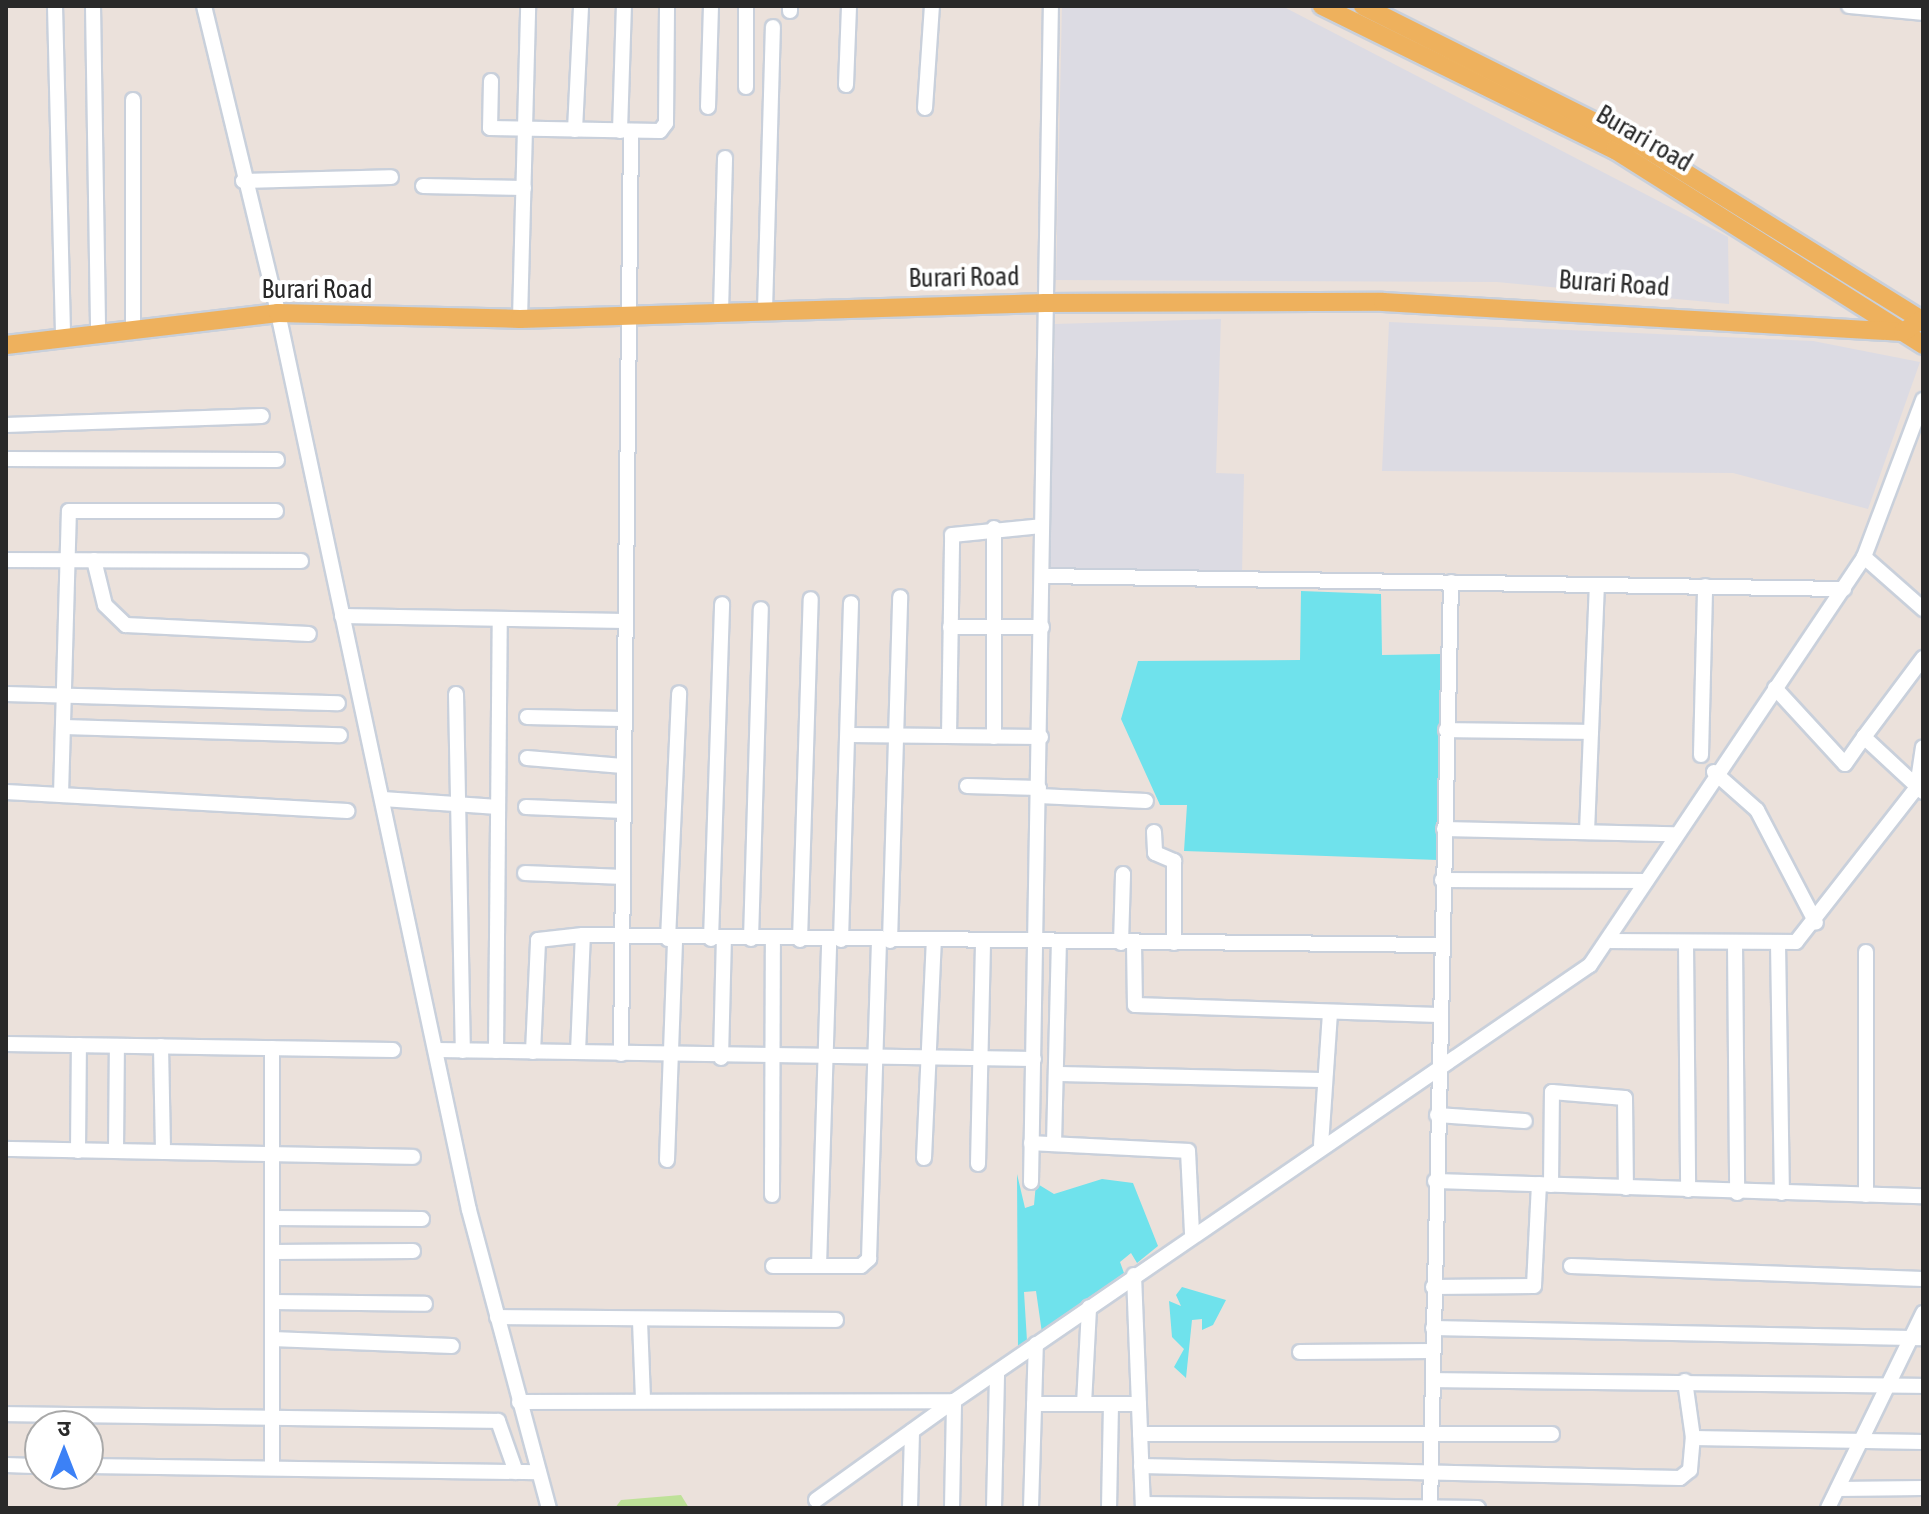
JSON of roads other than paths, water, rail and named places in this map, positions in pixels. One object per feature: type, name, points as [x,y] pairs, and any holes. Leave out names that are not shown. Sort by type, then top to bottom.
[{"type":"main road","name":"Burari road","points":[[1322,6],[1346,11],[1615,150],[1923,345]]},
{"type":"main road","name":"Burari road","points":[[1363,6],[1639,144],[1922,320]]},
{"type":"main road","name":"Burari Road","points":[[6,345],[268,314],[520,319],[1045,303],[1479,303],[1903,332]]},
{"type":"main road","points":[[1903,332],[1922,320]]},
{"type":"street","points":[[55,6],[63,338]]},
{"type":"street","points":[[93,6],[98,335]]},
{"type":"street","points":[[204,6],[243,181],[268,314],[342,616],[436,1050],[519,1402],[526,1472]]},
{"type":"street","points":[[575,130],[581,6]]},
{"type":"street","points":[[621,1054],[628,316],[624,6]]},
{"type":"street","points":[[491,81],[490,128],[660,131],[666,123],[667,6]]},
{"type":"street","points":[[708,107],[711,6]]},
{"type":"street","points":[[746,6],[746,87]]},
{"type":"street","points":[[846,85],[849,6]]},
{"type":"street","points":[[925,108],[932,6]]},
{"type":"street","points":[[1031,1182],[1041,737],[1051,6]]},
{"type":"street","points":[[1849,6],[1923,13]]},
{"type":"street","points":[[520,319],[526,7]]},
{"type":"street","points":[[765,310],[773,27]]},
{"type":"street","points":[[133,100],[133,331]]},
{"type":"street","points":[[721,312],[725,158]]},
{"type":"street","points":[[243,181],[391,177]]},
{"type":"street","points":[[423,186],[524,188]]},
{"type":"street","points":[[816,1500],[1437,1063],[1590,965],[1611,941],[1673,834],[1714,772],[1864,557],[1923,400]]},
{"type":"street","points":[[6,425],[262,416]]},
{"type":"street","points":[[6,459],[277,460]]},
{"type":"street","points":[[61,795],[68,515],[75,509],[276,511]]},
{"type":"street","points":[[949,736],[952,535],[994,528],[1042,526]]},
{"type":"street","points":[[994,528],[994,737]]},
{"type":"street","points":[[1864,557],[1923,609]]},
{"type":"street","points":[[6,560],[301,561]]},
{"type":"street","points":[[94,560],[105,605],[126,625],[309,634]]},
{"type":"street","points":[[1042,576],[1844,589]]},
{"type":"street","points":[[1430,1507],[1437,1063],[1451,582]]},
{"type":"street","points":[[1587,832],[1597,585]]},
{"type":"street","points":[[1701,755],[1705,586]]},
{"type":"street","points":[[773,1266],[819,1266],[869,1259],[874,1058],[896,736],[900,597]]},
{"type":"street","points":[[800,940],[811,599]]},
{"type":"street","points":[[819,1266],[827,1058],[850,735],[851,603]]},
{"type":"street","points":[[721,1058],[717,939],[722,604]]},
{"type":"street","points":[[751,939],[761,609]]},
{"type":"street","points":[[342,616],[625,621]]},
{"type":"street","points":[[496,1051],[500,619]]},
{"type":"street","points":[[950,627],[1042,627]]},
{"type":"street","points":[[1775,688],[1845,764],[1923,658]]},
{"type":"street","points":[[667,1160],[679,693]]},
{"type":"street","points":[[6,694],[338,703]]},
{"type":"street","points":[[456,694],[463,1051]]},
{"type":"street","points":[[527,717],[623,719]]},
{"type":"street","points":[[64,727],[340,735]]},
{"type":"street","points":[[1446,730],[1591,732]]},
{"type":"street","points":[[850,735],[1041,737]]},
{"type":"street","points":[[1864,737],[1920,789]]},
{"type":"street","points":[[1611,941],[1796,942],[1816,923],[1920,789],[1923,747]]},
{"type":"street","points":[[527,758],[623,766]]},
{"type":"street","points":[[1714,772],[1757,810],[1816,923]]},
{"type":"street","points":[[967,786],[1146,801]]},
{"type":"street","points":[[6,792],[347,811]]},
{"type":"street","points":[[383,799],[498,807]]},
{"type":"street","points":[[526,807],[624,811]]},
{"type":"street","points":[[1444,829],[1673,834]]},
{"type":"street","points":[[1154,832],[1155,853],[1174,861],[1174,943]]},
{"type":"street","points":[[525,873],[623,877]]},
{"type":"street","points":[[1123,874],[1135,1005],[1439,1015]]},
{"type":"street","points":[[1442,880],[1646,881]]},
{"type":"street","points":[[533,1052],[538,940],[583,935],[672,939],[1440,945]]},
{"type":"street","points":[[578,1052],[583,935]]},
{"type":"street","points":[[772,1195],[773,940]]},
{"type":"street","points":[[924,1158],[934,941]]},
{"type":"street","points":[[978,1164],[983,942]]},
{"type":"street","points":[[1054,1144],[1059,942]]},
{"type":"street","points":[[1686,942],[1688,1190]]},
{"type":"street","points":[[1735,943],[1737,1193]]},
{"type":"street","points":[[1778,943],[1782,1193]]},
{"type":"street","points":[[1866,952],[1866,1195]]},
{"type":"street","points":[[1321,1145],[1330,1012]]},
{"type":"street","points":[[6,1044],[393,1050]]},
{"type":"street","points":[[78,1151],[79,1045]]},
{"type":"street","points":[[116,1151],[117,1046]]},
{"type":"street","points":[[161,1046],[163,1152]]},
{"type":"street","points":[[272,1048],[272,1468]]},
{"type":"street","points":[[436,1050],[721,1058],[1034,1059]]},
{"type":"street","points":[[1056,1074],[1325,1080]]},
{"type":"street","points":[[1433,1287],[1534,1286],[1552,1092],[1625,1098],[1626,1188]]},
{"type":"street","points":[[1437,1115],[1525,1121]]},
{"type":"street","points":[[1031,1143],[1188,1151],[1192,1234]]},
{"type":"street","points":[[6,1149],[413,1157]]},
{"type":"street","points":[[1435,1181],[1737,1193],[1923,1196]]},
{"type":"street","points":[[272,1218],[422,1219]]},
{"type":"street","points":[[272,1252],[413,1251]]},
{"type":"street","points":[[1571,1266],[1923,1279]]},
{"type":"street","points":[[1134,1275],[1143,1506],[1478,1508]]},
{"type":"street","points":[[272,1302],[425,1304]]},
{"type":"street","points":[[1084,1404],[1089,1307]]},
{"type":"street","points":[[1828,1508],[1889,1386],[1917,1338],[1923,1313]]},
{"type":"street","points":[[497,1317],[640,1321],[836,1320]]},
{"type":"street","points":[[640,1321],[643,1400]]},
{"type":"street","points":[[1433,1328],[1917,1338]]},
{"type":"street","points":[[272,1339],[452,1346]]},
{"type":"street","points":[[1031,1508],[1036,1344]]},
{"type":"street","points":[[1300,1352],[1433,1351]]},
{"type":"street","points":[[994,1508],[997,1372]]},
{"type":"street","points":[[1433,1380],[1923,1386]]},
{"type":"street","points":[[1141,1466],[1680,1478],[1690,1470],[1693,1438],[1685,1381]]},
{"type":"street","points":[[519,1402],[954,1401]]},
{"type":"street","points":[[952,1508],[954,1401]]},
{"type":"street","points":[[1034,1404],[1139,1404]]},
{"type":"street","points":[[1109,1508],[1111,1404]]},
{"type":"street","points":[[6,1414],[498,1421],[549,1508]]},
{"type":"street","points":[[910,1508],[912,1431]]},
{"type":"street","points":[[1140,1434],[1552,1434]]},
{"type":"street","points":[[1693,1438],[1923,1442]]},
{"type":"street","points":[[104,1466],[526,1472]]},
{"type":"street","points":[[1838,1489],[1923,1488]]},
{"type":"water","points":[[1301,591],[1381,594],[1382,655],[1441,654],[1438,860],[1184,851],[1187,805],[1160,805],[1121,719],[1138,661],[1300,660]]},
{"type":"water","points":[[1017,1174],[1025,1208],[1034,1205],[1036,1183],[1054,1194],[1102,1179],[1133,1183],[1158,1246],[1137,1263],[1131,1253],[1120,1262],[1124,1273],[1042,1333],[1036,1291],[1024,1292],[1027,1341],[1018,1350]]},
{"type":"water","points":[[1182,1287],[1226,1300],[1213,1325],[1202,1330],[1202,1319],[1192,1320],[1186,1378],[1174,1367],[1184,1349],[1172,1337],[1169,1301],[1181,1306],[1176,1295]]}]
